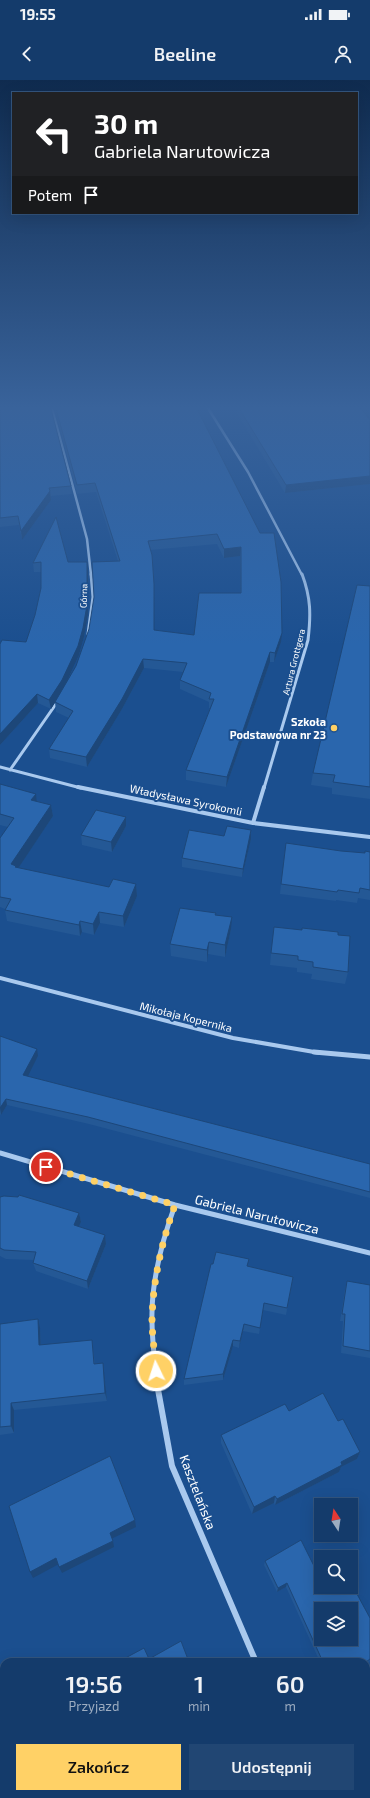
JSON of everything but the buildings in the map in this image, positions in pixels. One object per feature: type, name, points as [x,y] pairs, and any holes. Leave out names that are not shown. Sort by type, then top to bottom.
[{"type":"street","name":"Górna","points":[[73,485],[87,539],[93,597],[87,640]]},
{"type":"street","name":"Artura Grottgera","points":[[253,823],[289,708],[308,640],[311,616],[309,595],[302,575],[255,485]]},
{"type":"street","points":[[10,770],[59,699]]},
{"type":"street","name":"Władysława Syrokomli","points":[[0,767],[86,789],[253,823],[370,837]]},
{"type":"street","name":"Mikołaja Kopernika","points":[[0,978],[233,1038],[324,1054],[370,1057]]},
{"type":"street","name":"Gabriela Narutowicza","points":[[0,1153],[175,1205],[370,1253]]},
{"type":"street","name":"Kasztelańska","points":[[175,1205],[167,1228],[156,1276],[152,1319],[157,1384],[172,1466],[254,1658]]},
{"type":"place","name":"Szkoła Podstawowa nr 23","points":[[334,728]]},
{"type":"route","points":[[46,1167],[175,1205],[167,1228],[156,1276],[152,1319],[156,1371]]}]
